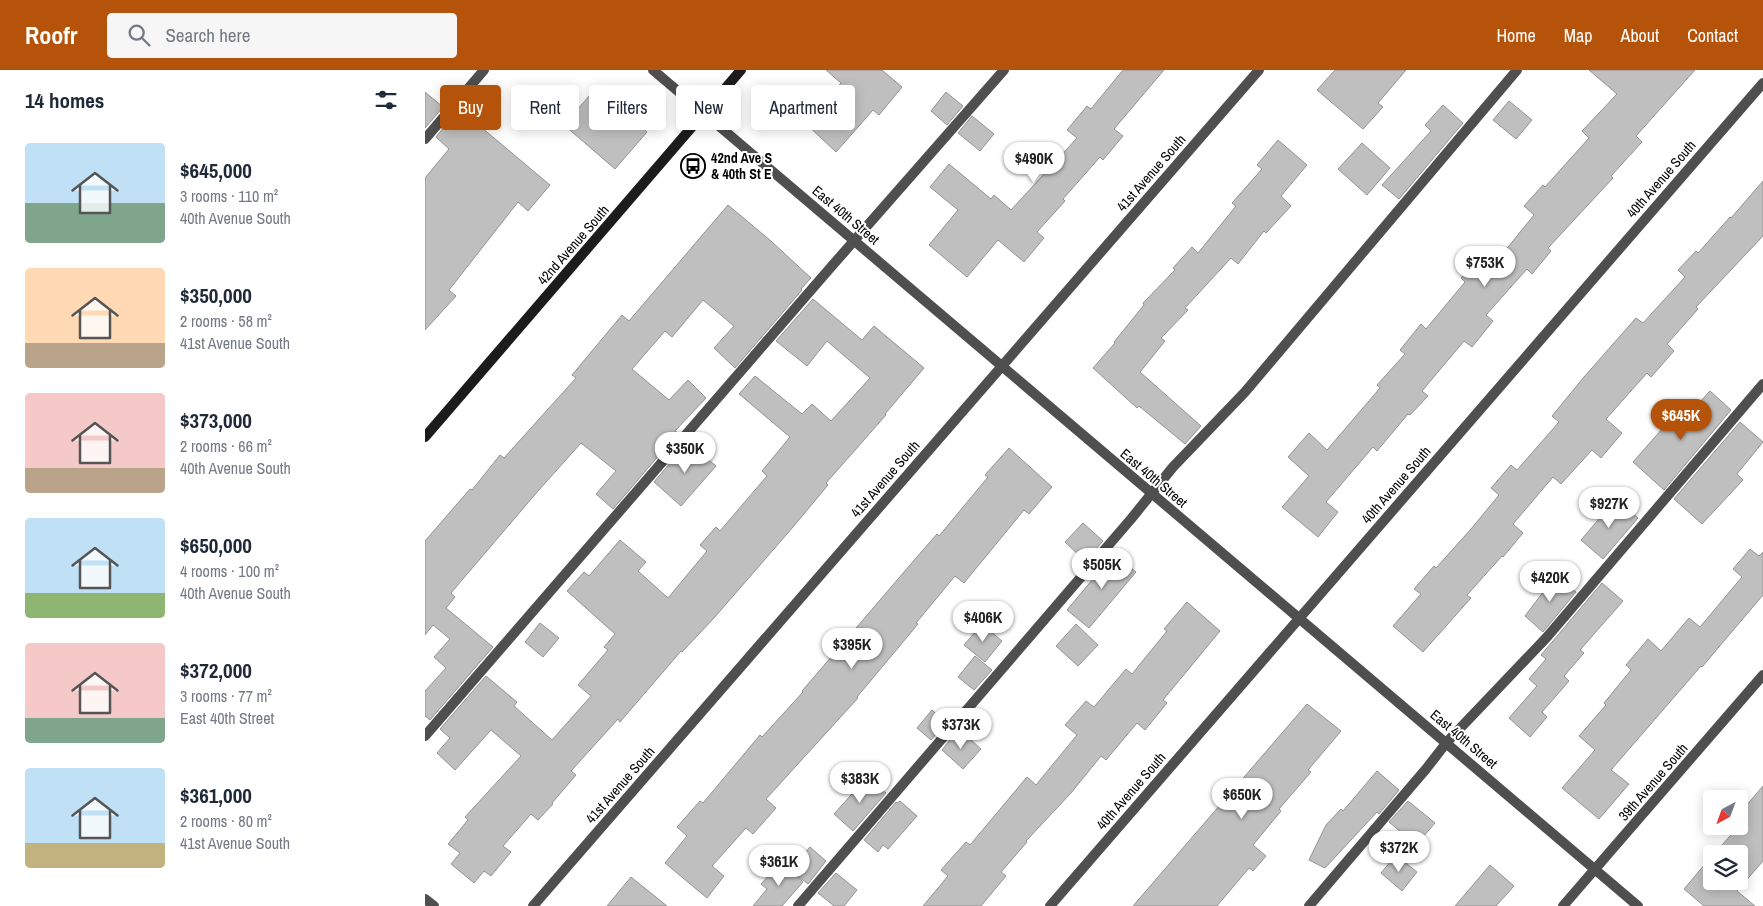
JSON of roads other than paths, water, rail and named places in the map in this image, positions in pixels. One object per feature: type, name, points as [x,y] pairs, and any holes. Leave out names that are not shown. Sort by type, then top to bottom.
[{"type":"street","points":[[425,138],[484,70]]},
{"type":"street","name":"East 40th Street","points":[[653,70],[676,90]]},
{"type":"street","name":"42nd Avenue South","points":[[728,85],[741,70]]},
{"type":"street","points":[[425,736],[854,240],[1004,70]]},
{"type":"street","name":"41st Avenue South","points":[[533,906],[1259,70]]},
{"type":"street","points":[[798,906],[1152,494],[1173,467],[1245,392],[1517,70]]},
{"type":"street","name":"40th Avenue South","points":[[1050,906],[1763,83]]},
{"type":"street","name":"42nd Avenue South","points":[[425,438],[688,130]]},
{"type":"street","name":"East 40th Street","points":[[723,130],[1447,742],[1638,906]]},
{"type":"street","points":[[1309,906],[1447,742],[1547,637],[1763,384]]},
{"type":"street","name":"39th Avenue South","points":[[1563,906],[1763,675]]},
{"type":"street","points":[[425,898],[434,906]]},
{"type":"place","name":"42nd Ave S & 40th St E","points":[[693,166]]}]
